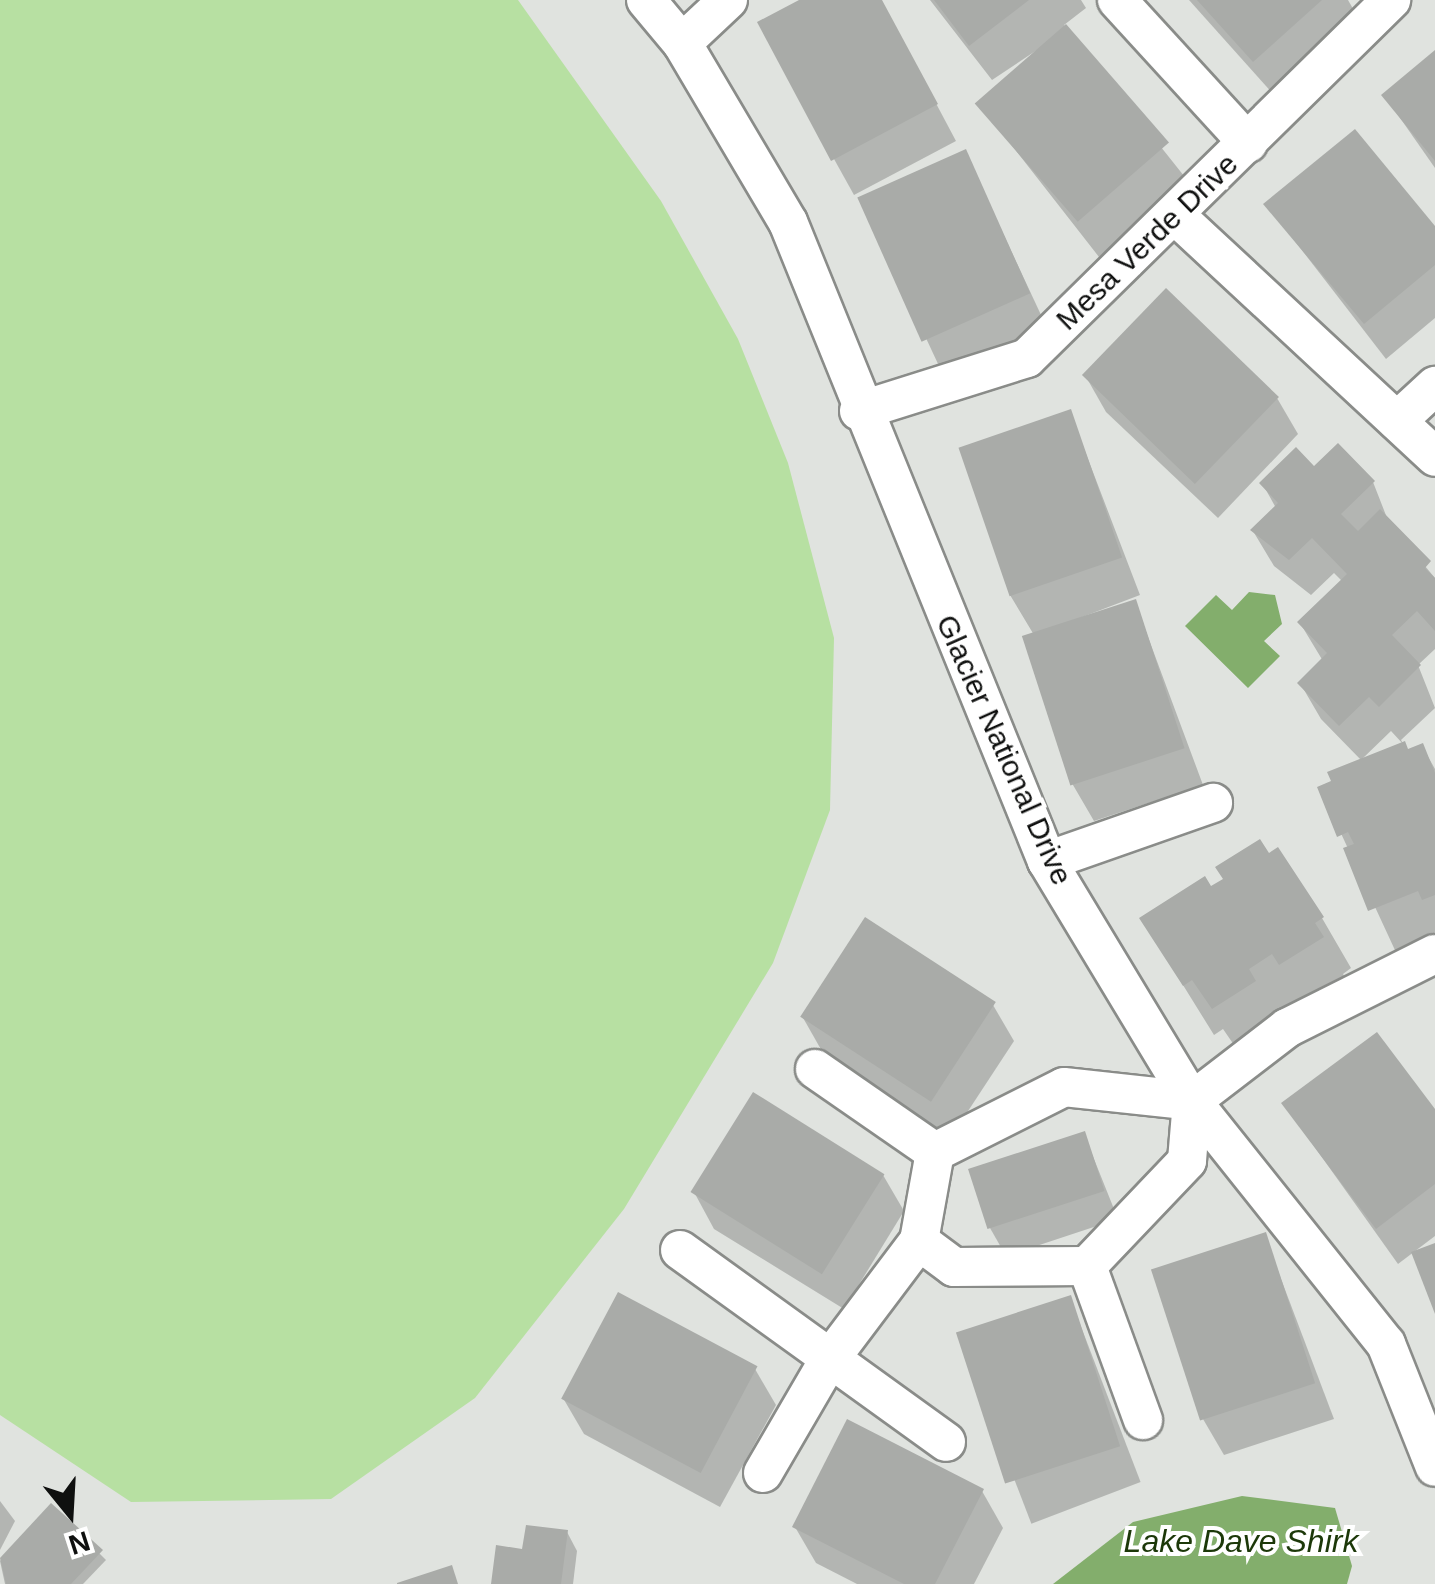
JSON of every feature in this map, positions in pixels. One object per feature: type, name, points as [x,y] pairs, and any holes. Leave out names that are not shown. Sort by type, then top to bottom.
[{"type":"street","name":"Glacier National Drive","points":[[646,0],[682,43],[788,222],[858,411],[1047,861],[1192,1102],[1386,1344],[1435,1467]]},
{"type":"street","points":[[682,43],[728,0]]},
{"type":"street","points":[[1117,0],[1248,143]]},
{"type":"street","name":"Mesa Verde Drive","points":[[858,411],[1027,358],[1392,0]]},
{"type":"street","points":[[1175,215],[1435,457]]},
{"type":"street","points":[[1398,421],[1435,386]]},
{"type":"street","points":[[1047,861],[1213,803]]},
{"type":"street","points":[[935,1152],[1064,1087],[1192,1102],[1287,1028],[1435,954]]},
{"type":"street","points":[[815,1070],[935,1152]]},
{"type":"street","points":[[920,1241],[954,1267],[1087,1266],[1187,1160],[1192,1102]]},
{"type":"street","points":[[763,1473],[827,1363],[920,1241],[935,1152]]},
{"type":"street","points":[[680,1250],[827,1363],[946,1442]]},
{"type":"street","points":[[1087,1266],[1143,1420]]},
{"type":"shaded area","points":[[0,0],[518,0],[661,201],[738,339],[788,463],[834,638],[830,810],[773,963],[624,1209],[475,1398],[331,1499],[131,1502],[0,1415]]},
{"type":"water","points":[[1249,592],[1275,595],[1282,624],[1264,641],[1280,656],[1248,688],[1185,626],[1216,595],[1232,610]]},
{"type":"water","name":"Lake Dave Shirk","points":[[1242,1496],[1335,1508],[1352,1566],[1347,1584],[1053,1584],[1133,1522]]},
{"type":"building","points":[[799,0],[882,0],[938,104],[831,161],[757,22]]},
{"type":"building","points":[[934,0],[1029,0],[969,46]]},
{"type":"building","points":[[1197,0],[1322,0],[1253,62]]},
{"type":"building","points":[[1066,24],[1169,142],[1078,222],[975,103]]},
{"type":"building","points":[[1435,50],[1435,161],[1381,95]]},
{"type":"building","points":[[1355,129],[1435,226],[1435,265],[1364,324],[1263,204]]},
{"type":"building","points":[[966,149],[1030,293],[922,342],[857,197]]},
{"type":"building","points":[[1166,288],[1279,397],[1195,484],[1082,375]]},
{"type":"building","points":[[1071,409],[1122,557],[1010,596],[958,448]]},
{"type":"building","points":[[1338,443],[1375,481],[1341,514],[1358,531],[1380,509],[1431,561],[1425,568],[1435,578],[1435,631],[1417,611],[1392,635],[1421,665],[1379,707],[1369,697],[1339,726],[1297,683],[1327,653],[1297,622],[1347,574],[1312,538],[1289,560],[1250,530],[1278,503],[1259,483],[1296,447],[1314,466]]},
{"type":"building","points":[[1136,599],[1185,748],[1070,785],[1022,636]]},
{"type":"building","points":[[1405,741],[1408,749],[1423,743],[1435,773],[1435,895],[1422,900],[1418,891],[1368,911],[1343,848],[1354,844],[1348,832],[1337,837],[1317,787],[1331,781],[1327,772]]},
{"type":"building","points":[[1260,839],[1269,853],[1278,847],[1324,917],[1315,923],[1324,937],[1279,965],[1272,954],[1249,969],[1256,981],[1212,1009],[1192,980],[1183,986],[1139,918],[1205,876],[1211,886],[1223,879],[1215,867]]},
{"type":"building","points":[[865,917],[996,1002],[931,1102],[800,1017]]},
{"type":"building","points":[[1377,1032],[1435,1109],[1435,1184],[1376,1229],[1281,1103]]},
{"type":"building","points":[[753,1092],[884,1174],[822,1274],[690,1192]]},
{"type":"building","points":[[1085,1131],[1104,1191],[987,1229],[968,1169]]},
{"type":"building","points":[[1266,1232],[1315,1383],[1200,1421],[1151,1269]]},
{"type":"building","points":[[1435,1243],[1435,1314],[1411,1252]]},
{"type":"building","points":[[618,1292],[758,1366],[701,1473],[561,1399]]},
{"type":"building","points":[[1071,1295],[1120,1446],[1005,1484],[956,1332]]},
{"type":"building","points":[[847,1419],[984,1489],[935,1584],[904,1584],[792,1527]]},
{"type":"building","points":[[51,1503],[103,1550],[71,1584],[6,1584],[0,1558]]},
{"type":"building","points":[[526,1525],[568,1530],[561,1584],[491,1584],[496,1545],[522,1549]]},
{"type":"building","points":[[452,1565],[458,1584],[397,1584],[397,1583]]}]
